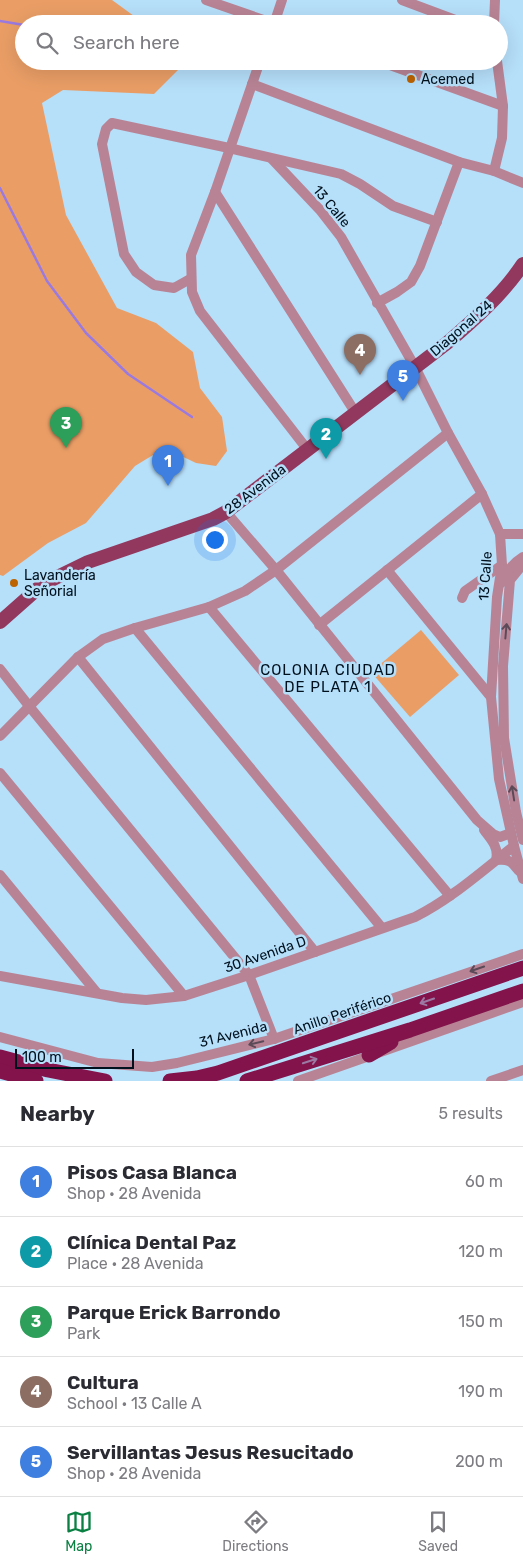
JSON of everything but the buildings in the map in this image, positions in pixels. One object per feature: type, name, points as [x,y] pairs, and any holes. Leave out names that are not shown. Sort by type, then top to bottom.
[{"type":"highway","name":"Anillo Periférico","points":[[170,1081],[218,1073],[523,968]]},
{"type":"highway","points":[[246,1081],[410,1030],[523,991]]},
{"type":"highway","points":[[369,1055],[410,1030]]},
{"type":"highway","points":[[0,1057],[48,1070],[106,1081]]},
{"type":"highway","points":[[0,1071],[36,1081]]},
{"type":"main road","name":"Diagonal 24","points":[[415,367],[477,317],[515,276],[523,264]]},
{"type":"main road","name":"28 Avenida","points":[[0,622],[43,584],[88,562],[213,519],[226,512],[415,367]]},
{"type":"street","points":[[206,0],[248,15]]},
{"type":"street","points":[[277,15],[282,0]]},
{"type":"street","points":[[402,0],[442,15]]},
{"type":"street","points":[[495,15],[496,0]]},
{"type":"street","points":[[257,70],[191,255],[190,279],[192,292],[200,311],[307,449]]},
{"type":"street","points":[[404,70],[503,106]]},
{"type":"street","points":[[494,172],[502,138],[503,106],[498,70]]},
{"type":"street","points":[[252,84],[523,184]]},
{"type":"street","points":[[190,279],[174,288],[154,285],[136,272],[124,254],[102,144],[106,128],[112,123],[341,174],[393,206],[437,222]]},
{"type":"street","name":"13 Calle","points":[[272,159],[320,210],[341,237],[415,367],[448,434],[482,494],[500,534],[502,560],[490,697],[499,779],[522,876]]},
{"type":"street","points":[[377,303],[411,282],[420,266],[460,162]]},
{"type":"street","points":[[215,192],[355,412]]},
{"type":"street","points":[[0,736],[78,657],[103,639],[209,607],[245,591],[276,570],[448,434]]},
{"type":"street","points":[[319,626],[482,494]]},
{"type":"street","points":[[226,512],[276,570],[319,626],[477,820],[496,848],[498,854],[496,860],[512,862],[522,876]]},
{"type":"street","points":[[500,534],[523,534]]},
{"type":"street","points":[[462,598],[465,591],[502,560],[523,557]]},
{"type":"street","points":[[499,587],[510,568],[523,557]]},
{"type":"street","name":"13 Calle","points":[[523,564],[510,580],[503,666],[504,738],[516,812],[523,840]]},
{"type":"street","points":[[387,570],[490,697]]},
{"type":"street","points":[[209,607],[450,896]]},
{"type":"street","points":[[135,628],[382,928]]},
{"type":"street","points":[[78,657],[315,952]]},
{"type":"street","points":[[0,668],[249,975],[274,1038]]},
{"type":"street","points":[[0,773],[184,996]]},
{"type":"street","points":[[477,820],[493,834],[500,837],[511,833]]},
{"type":"street","name":"30 Avenida D","points":[[0,976],[122,998],[146,1000],[184,996],[415,917],[450,896],[514,846]]},
{"type":"street","points":[[0,875],[97,993]]},
{"type":"street","name":"31 Avenida","points":[[0,1037],[98,1063],[152,1067],[177,1063],[274,1038],[523,954]]},
{"type":"street","points":[[298,1081],[523,1002]]},
{"type":"street","points":[[498,1080],[523,1070]]},
{"type":"shaded area","points":[[0,0],[112,0],[133,15],[15,15],[15,70],[178,70],[154,94],[63,90],[42,103],[66,215],[117,308],[156,323],[193,352],[200,388],[222,417],[227,451],[216,466],[196,463],[175,453],[153,455],[135,466],[86,523],[48,543],[3,576],[0,575]]},
{"type":"shaded area","points":[[421,630],[459,675],[410,717],[371,672]]},
{"type":"waterway","points":[[0,21],[15,24]]},
{"type":"waterway","points":[[0,188],[47,281],[86,333],[128,374],[192,417]]},
{"type":"place","name":"Acemed","points":[[411,79]]},
{"type":"place","name":"Cultura","points":[[360,375]]},
{"type":"place","name":"Servillantas Jesus Resucitado","points":[[403,401]]},
{"type":"place","name":"Parque Erick Barrondo","points":[[66,448]]},
{"type":"place","name":"Clínica Dental Paz","points":[[326,459]]},
{"type":"place","name":"Pisos Casa Blanca","points":[[168,486]]},
{"type":"place","name":"Lavandería Señorial","points":[[14,583]]},
{"type":"district","name":"COLONIA CIUDAD DE PLATA 1","points":[[328,678]]}]
